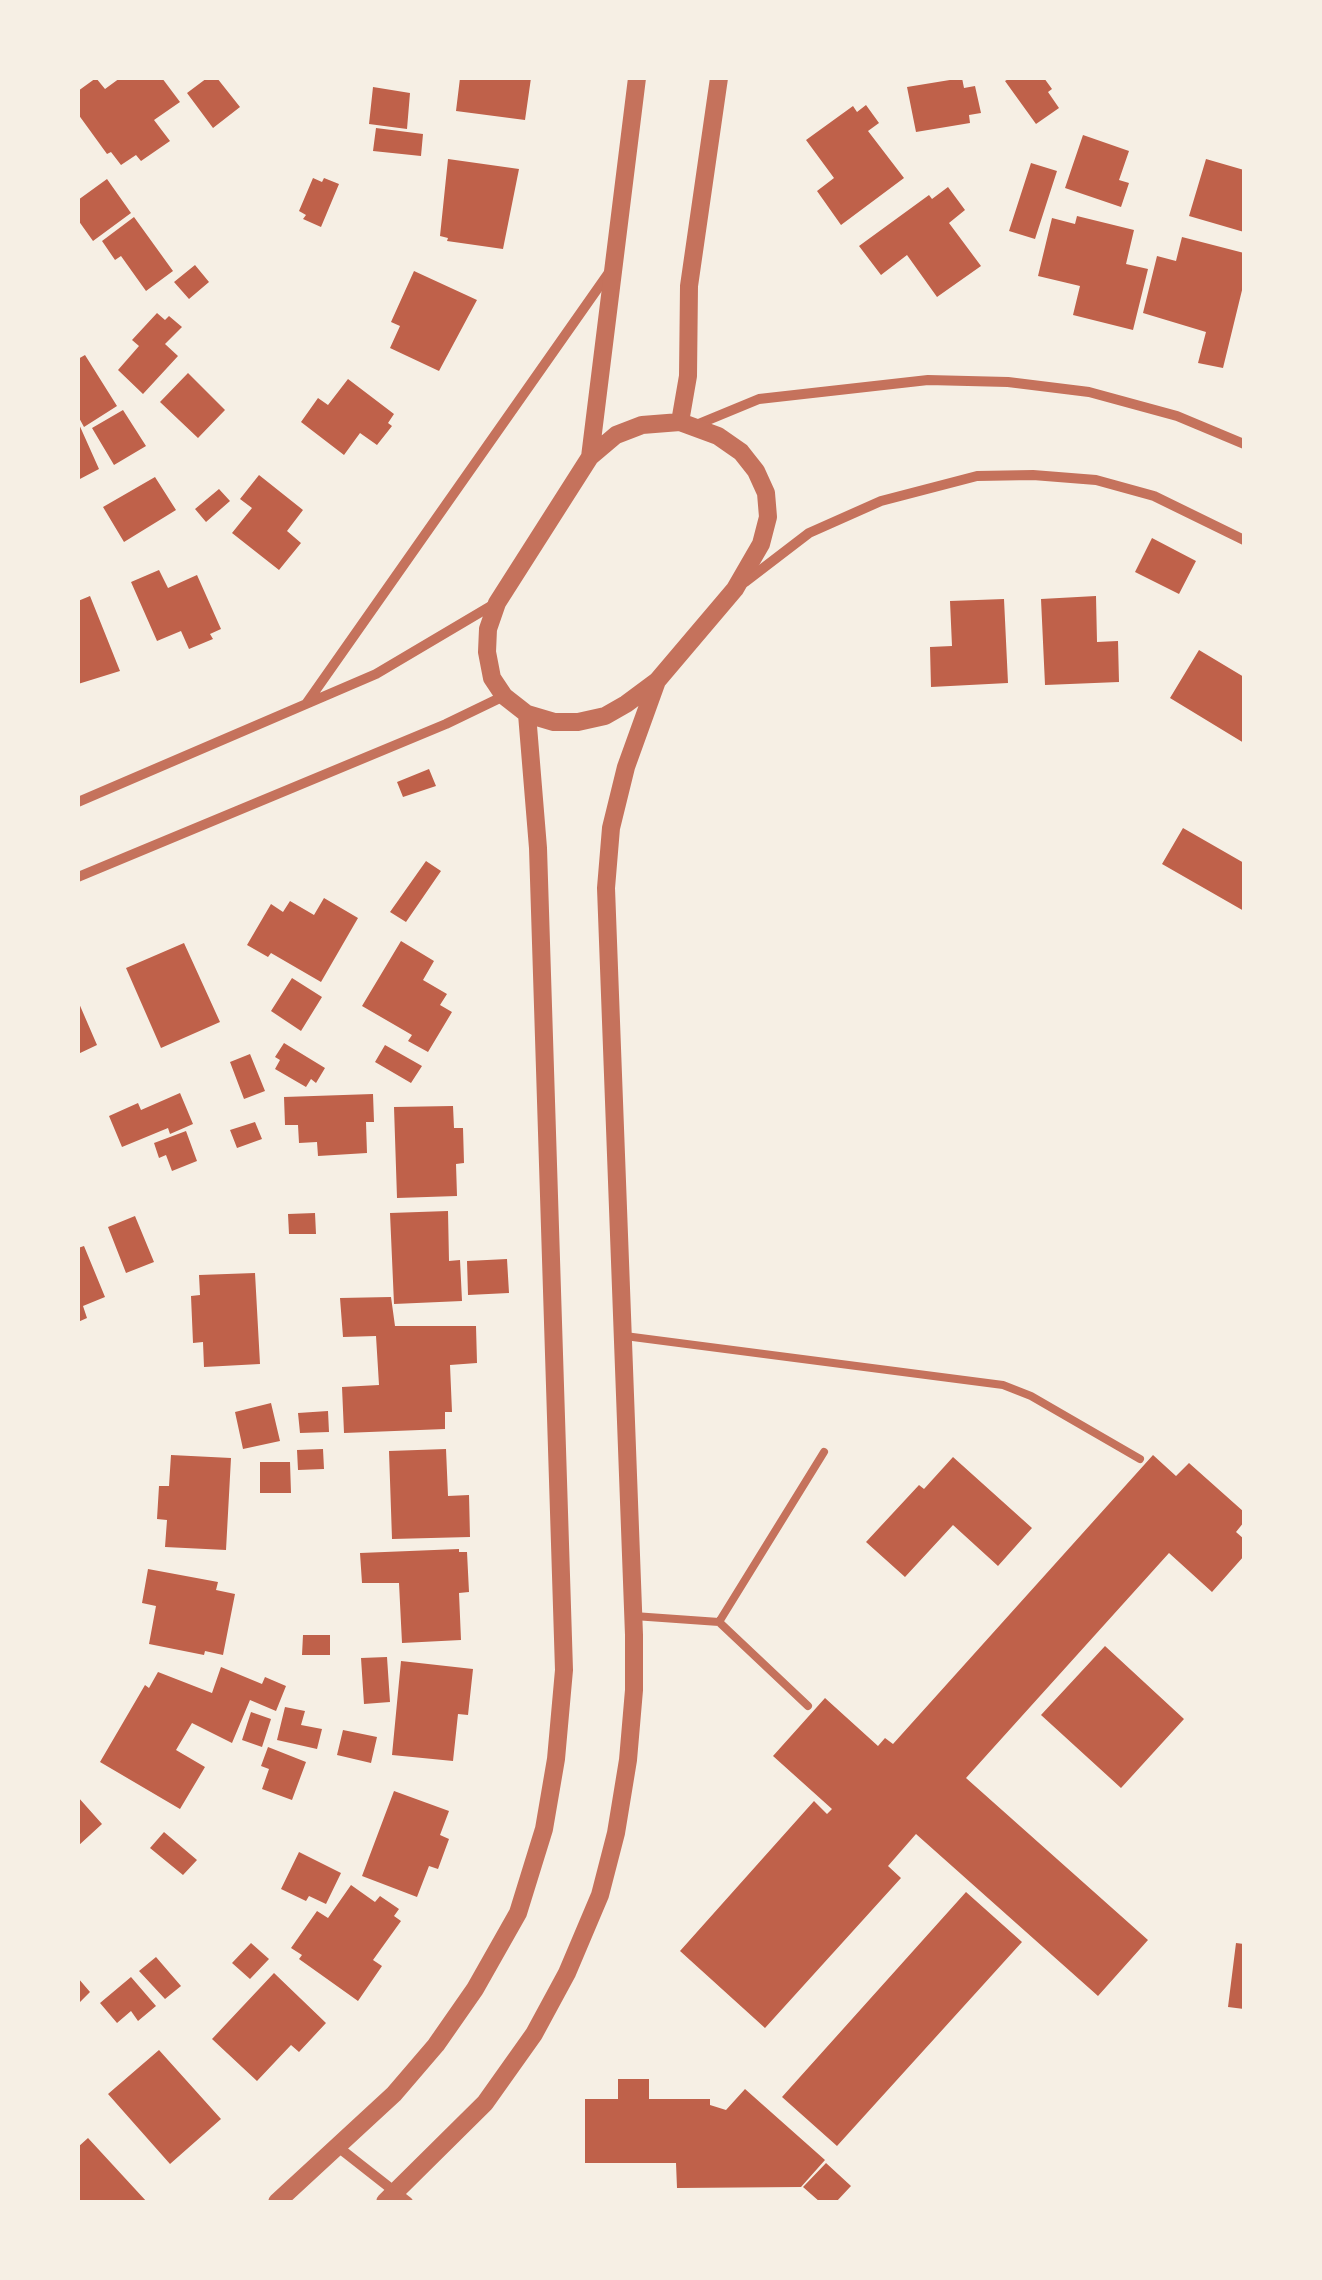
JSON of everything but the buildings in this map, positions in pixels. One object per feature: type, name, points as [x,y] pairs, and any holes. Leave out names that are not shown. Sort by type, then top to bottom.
[{"type":"street","points":[[590,456],[637,78]]},
{"type":"street","points":[[688,423],[689,286],[719,78]]},
{"type":"street","points":[[306,704],[612,269]]},
{"type":"street","points":[[688,423],[741,452],[756,472],[766,492],[768,517],[761,544],[736,588],[657,681],[605,716],[554,722],[527,714],[504,696],[492,678],[488,629],[497,602],[590,456],[616,435],[642,425],[688,423],[759,400],[928,380],[988,381],[1088,392],[1177,416],[1244,444]]},
{"type":"street","points":[[736,588],[809,533],[881,500],[977,476],[1096,480],[1154,496],[1244,540]]},
{"type":"street","points":[[78,802],[376,674],[497,602]]},
{"type":"street","points":[[338,2147],[397,2199],[485,2103],[534,2034],[567,1972],[600,1895],[616,1834],[634,1690],[606,888],[612,828],[626,767],[657,681]]},
{"type":"street","points":[[78,877],[446,724],[504,696]]},
{"type":"street","points":[[277,2202],[404,2082],[475,1990],[518,1913],[544,1829],[556,1759],[564,1651],[538,848],[527,714]]},
{"type":"lane","points":[[624,1336],[1002,1385],[1030,1396],[1140,1459]]},
{"type":"lane","points":[[719,1622],[824,1452]]},
{"type":"lane","points":[[633,1616],[719,1622],[808,1706]]}]
